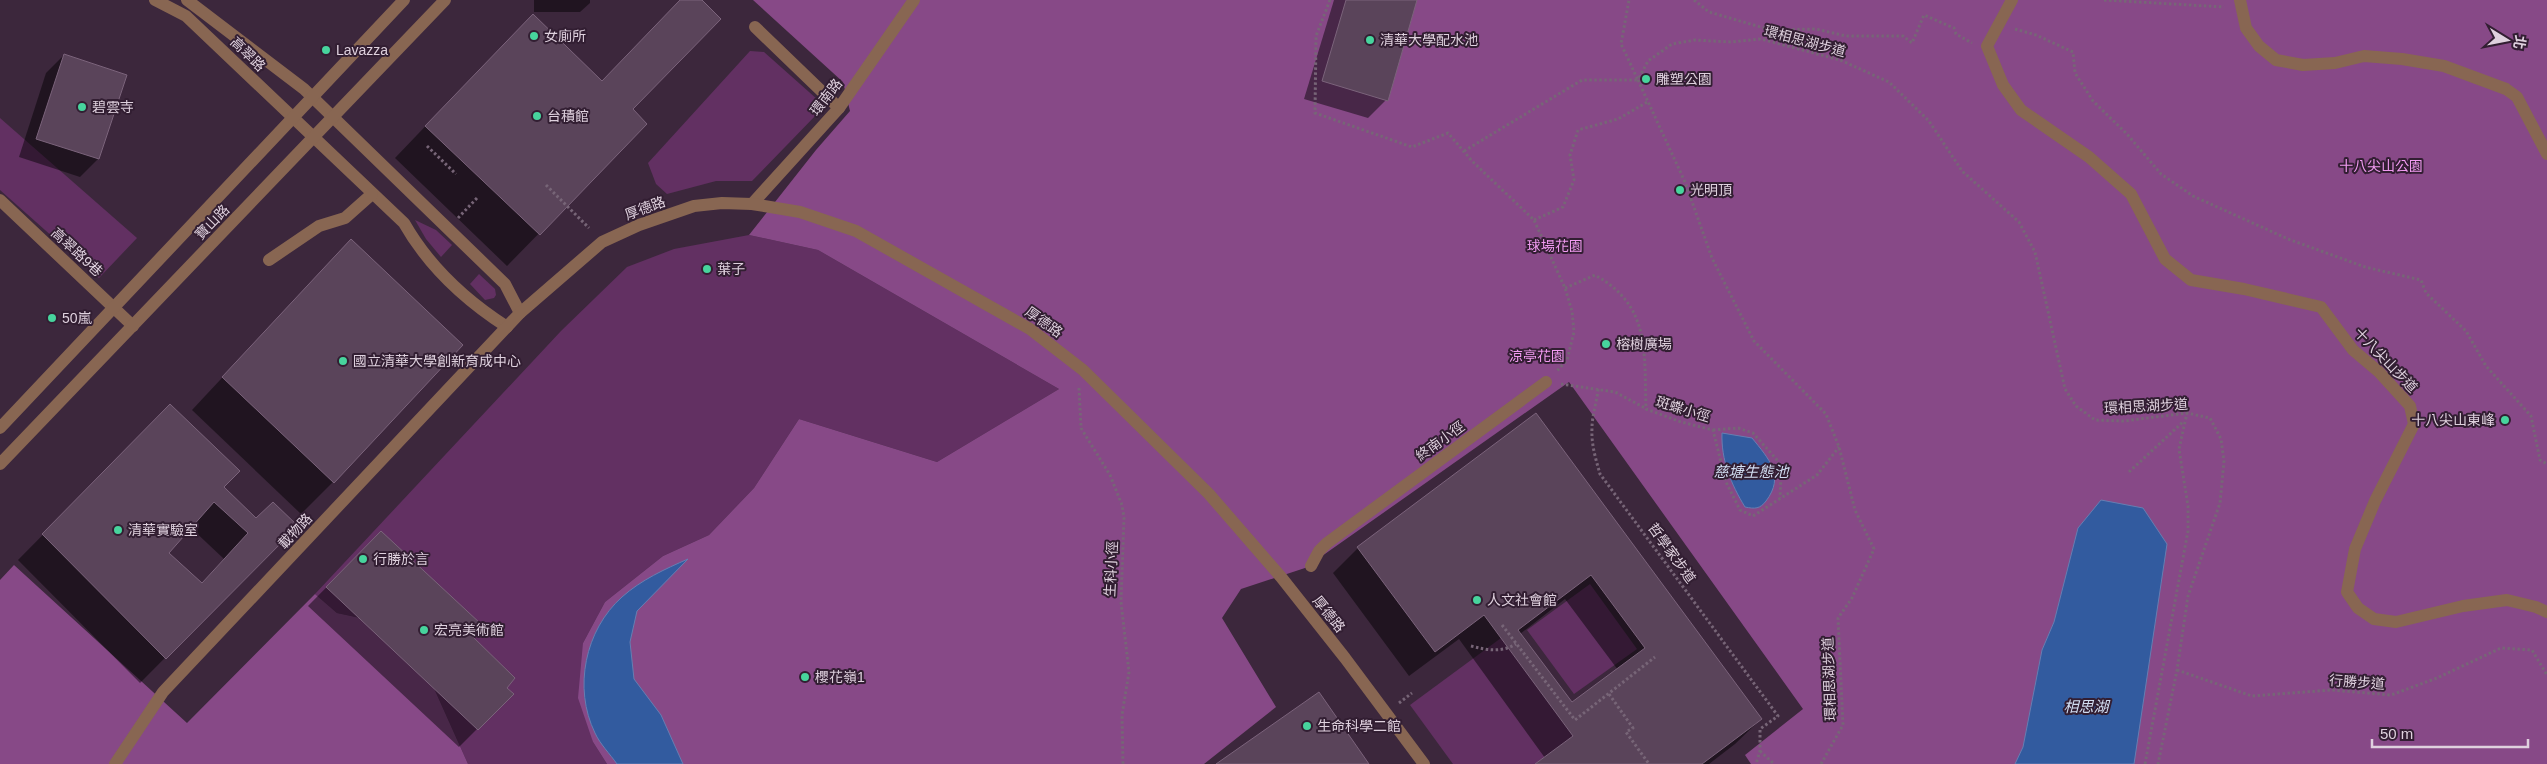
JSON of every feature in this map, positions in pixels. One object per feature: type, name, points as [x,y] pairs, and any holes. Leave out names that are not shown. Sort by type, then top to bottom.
[{"type":"street","name":"高翠路","points":[[155,0],[186,16],[314,138]]},
{"type":"street","name":"高翠路","points":[[187,0],[312,97],[334,118]]},
{"type":"street","name":"寶山路","points":[[0,428],[404,0]]},
{"type":"street","name":"寶山路","points":[[0,464],[334,118],[445,0]]},
{"type":"street","name":"環南路","points":[[752,204],[839,108],[914,0]]},
{"type":"street","name":"十八尖山步道","points":[[2012,0],[1987,46],[2003,85],[2021,110],[2089,157],[2131,194],[2165,259],[2190,280],[2244,289],[2320,307],[2353,350],[2379,372],[2410,406],[2414,424],[2375,501],[2355,549],[2347,592],[2358,608],[2374,619],[2396,622],[2412,616],[2437,614],[2463,606],[2507,600],[2536,607],[2547,612]]},
{"type":"street","points":[[2240,4],[2246,28],[2259,46],[2276,60],[2303,65],[2335,63],[2364,56],[2402,59],[2444,66],[2506,89],[2517,97],[2547,154]]},
{"type":"street","points":[[756,27],[839,108]]},
{"type":"street","points":[[334,118],[505,284],[520,313]]},
{"type":"street","points":[[314,138],[404,224],[418,247],[434,267],[479,309],[507,327]]},
{"type":"street","points":[[269,260],[319,226],[346,218],[372,194]]},
{"type":"street","name":"高翠路9巷","points":[[0,200],[133,326]]},
{"type":"street","name":"厚德路","points":[[507,327],[520,313],[602,242],[639,225],[694,206],[722,202],[752,204],[800,212],[856,231],[1030,329],[1083,370],[1215,501],[1281,577],[1345,658],[1424,764]]},
{"type":"street","name":"載物路","points":[[115,764],[163,692],[507,327]]},
{"type":"street","name":"終南小徑","points":[[1311,566],[1319,551],[1352,525],[1546,382]]},
{"type":"path","points":[[1330,0],[1316,36],[1315,113],[1412,147],[1448,133],[1534,220],[1565,288],[1572,311],[1574,332],[1567,360],[1546,382]]},
{"type":"path","points":[[1464,151],[1582,80],[1638,80],[1621,44],[1629,0]]},
{"type":"path","points":[[1694,0],[1709,12],[1771,30],[1816,29],[1846,36],[1903,36],[1912,43],[1924,15],[1954,28],[1956,34]]},
{"type":"path","points":[[2104,0],[2240,4]]},
{"type":"path","points":[[1997,25],[2036,35],[2073,52],[2075,73],[2093,101],[2127,134],[2162,174],[2193,196],[2288,239],[2365,267],[2421,280],[2426,293],[2466,331],[2486,366],[2531,416],[2540,460],[2547,464]]},
{"type":"path","name":"環相思湖步道","points":[[1821,764],[1843,725],[1838,618],[1852,598],[1874,550],[1855,510],[1839,447],[1826,414],[1754,341],[1712,258],[1685,182],[1638,80],[1648,61],[1672,44],[1695,40],[1731,42],[1761,39],[1840,60],[1889,82],[1929,121],[1962,171],[2019,222],[2035,252],[2065,390],[2076,406],[2095,420],[2124,421],[2187,413],[2210,418],[2220,439],[2224,461],[2220,503],[2188,596],[2177,670],[2158,764]]},
{"type":"path","points":[[1534,220],[1563,207],[1574,180],[1570,154],[1578,130],[1618,118],[1649,101]]},
{"type":"path","points":[[427,146],[456,174]]},
{"type":"path","points":[[546,185],[589,228]]},
{"type":"path","points":[[457,218],[477,198]]},
{"type":"path","name":"斑蝶小徑","points":[[1565,288],[1595,275],[1614,285],[1633,307],[1644,346],[1646,408]]},
{"type":"path","name":"斑蝶小徑","points":[[1546,382],[1615,392],[1646,408],[1681,422],[1713,430],[1738,428],[1753,433],[1778,461],[1781,475],[1780,499]]},
{"type":"path","name":"生科小徑","points":[[1079,385],[1081,428],[1110,475],[1122,505],[1124,518],[1121,602],[1128,672],[1122,707],[1123,764]]},
{"type":"path","name":"哲學家步道","points":[[1598,389],[1597,407],[1592,427],[1594,451],[1600,474],[1778,716],[1760,730],[1760,751]]},
{"type":"path","points":[[2145,764],[2188,531],[2188,506],[2178,449],[2187,413]]},
{"type":"path","points":[[2129,472],[2184,421]]},
{"type":"path","name":"斑蝶小徑","points":[[1713,430],[1726,482],[1740,510],[1753,516],[1770,507],[1817,475],[1839,447]]},
{"type":"path","points":[[1502,625],[1575,720],[1655,657]]},
{"type":"path","points":[[1471,646],[1492,651],[1509,648],[1516,644]]},
{"type":"path","name":"行勝步道","points":[[2177,670],[2252,696],[2331,690],[2391,695],[2437,678],[2501,648],[2532,650],[2547,675]]},
{"type":"path","points":[[1392,708],[1412,692]]},
{"type":"path","points":[[1609,694],[1633,728],[1626,732],[1649,764]]},
{"type":"path","points":[[1756,764],[1760,751],[1774,764]]},
{"type":"shaded area","points":[[750,51],[764,52],[818,100],[818,113],[752,181],[716,181],[667,194],[656,184],[648,163]]},
{"type":"shaded area","points":[[0,118],[137,238],[99,278],[0,190]]},
{"type":"shaded area","points":[[415,220],[436,230],[452,245],[441,257],[426,239]]},
{"type":"shaded area","points":[[749,235],[818,250],[1059,389],[937,462],[799,419],[754,488],[709,535],[663,556],[605,602],[583,643],[593,742],[607,764],[468,764],[407,628],[337,613],[315,594],[561,331],[627,267],[674,249]]},
{"type":"shaded area","points":[[479,274],[495,289],[496,295],[494,298],[485,300],[470,284]]},
{"type":"shaded area","points":[[1590,584],[1637,649],[1574,694],[1527,630]]},
{"type":"shaded area","points":[[1501,638],[1573,736],[1535,764],[1453,764],[1410,705]]},
{"type":"green space","points":[[753,0],[2547,0],[2547,764],[1751,764],[1745,755],[1803,709],[1569,382],[1305,568],[1241,589],[1222,618],[1276,707],[1204,764],[607,764],[593,742],[578,698],[583,643],[605,602],[663,556],[709,535],[754,488],[799,419],[937,462],[1059,389],[818,250],[749,235],[816,150],[850,111],[843,82]]},
{"type":"green space","points":[[14,565],[187,723],[315,594],[337,613],[407,628],[468,764],[0,764],[0,580]]},
{"type":"water","name":"慈塘生態池","points":[[1722,433],[1752,438],[1769,461],[1774,476],[1774,484],[1772,492],[1764,504],[1759,507],[1745,507],[1735,490],[1725,462]]},
{"type":"water","name":"相思湖","points":[[2101,500],[2143,508],[2167,544],[2134,764],[2015,764],[2023,747],[2042,650],[2054,622],[2078,528]]},
{"type":"water","points":[[688,559],[637,611],[630,642],[634,679],[661,715],[683,764],[617,764],[597,737],[588,716],[584,679],[586,660],[591,643],[609,610],[622,597],[645,580]]},
{"type":"building","name":"台積館","points":[[680,0],[702,0],[721,19],[633,109],[647,124],[540,235],[425,126],[533,14],[602,81]]},
{"type":"building","name":"清華大學配水池","points":[[1346,0],[1417,0],[1388,101],[1322,81]]},
{"type":"building","name":"碧雲寺","points":[[64,54],[127,75],[99,159],[36,139]]},
{"type":"building","name":"國立清華大學創新育成中心","points":[[351,239],[463,345],[334,483],[222,377]]},
{"type":"building","name":"清華實驗室","points":[[170,404],[240,471],[224,487],[256,518],[273,502],[298,526],[166,659],[42,534]],"holes":[[[214,502],[248,533],[202,583],[169,553]]]},
{"type":"building","name":"人文社會館","points":[[1536,413],[1762,719],[1702,764],[1535,764],[1573,736],[1484,615],[1435,652],[1357,547]],"holes":[[[1591,575],[1645,648],[1572,702],[1518,630]]]},
{"type":"building","name":"宏亮美術館","points":[[381,531],[481,624],[471,635],[515,678],[507,688],[514,694],[478,730],[326,587]]},
{"type":"building","name":"生命科學二館","points":[[1319,692],[1369,764],[1216,764]]},
{"type":"place","name":"女廁所","points":[[534,36]]},
{"type":"place","name":"清華大學配水池","points":[[1370,40]]},
{"type":"place","name":"Lavazza","points":[[326,50]]},
{"type":"place","name":"雕塑公園","points":[[1646,79]]},
{"type":"place","name":"碧雲寺","points":[[82,107]]},
{"type":"place","name":"台積館","points":[[537,116]]},
{"type":"place","name":"光明頂","points":[[1680,190]]},
{"type":"place","name":"葉子","points":[[707,269]]},
{"type":"place","name":"50嵐","points":[[52,318]]},
{"type":"place","name":"榕樹廣場","points":[[1606,344]]},
{"type":"place","name":"國立清華大學創新育成中心","points":[[343,361]]},
{"type":"place","name":"十八尖山東峰","points":[[2505,420]]},
{"type":"place","name":"清華實驗室","points":[[118,530]]},
{"type":"place","name":"行勝於言","points":[[363,559]]},
{"type":"place","name":"人文社會館","points":[[1477,600]]},
{"type":"place","name":"宏亮美術館","points":[[424,630]]},
{"type":"place","name":"櫻花嶺1","points":[[805,677]]},
{"type":"place","name":"生命科學二館","points":[[1307,726]]},
{"type":"park label","name":"十八尖山公園","points":[[2381,166]]},
{"type":"park label","name":"球場花園","points":[[1555,246]]},
{"type":"park label","name":"涼亭花園","points":[[1537,356]]}]
